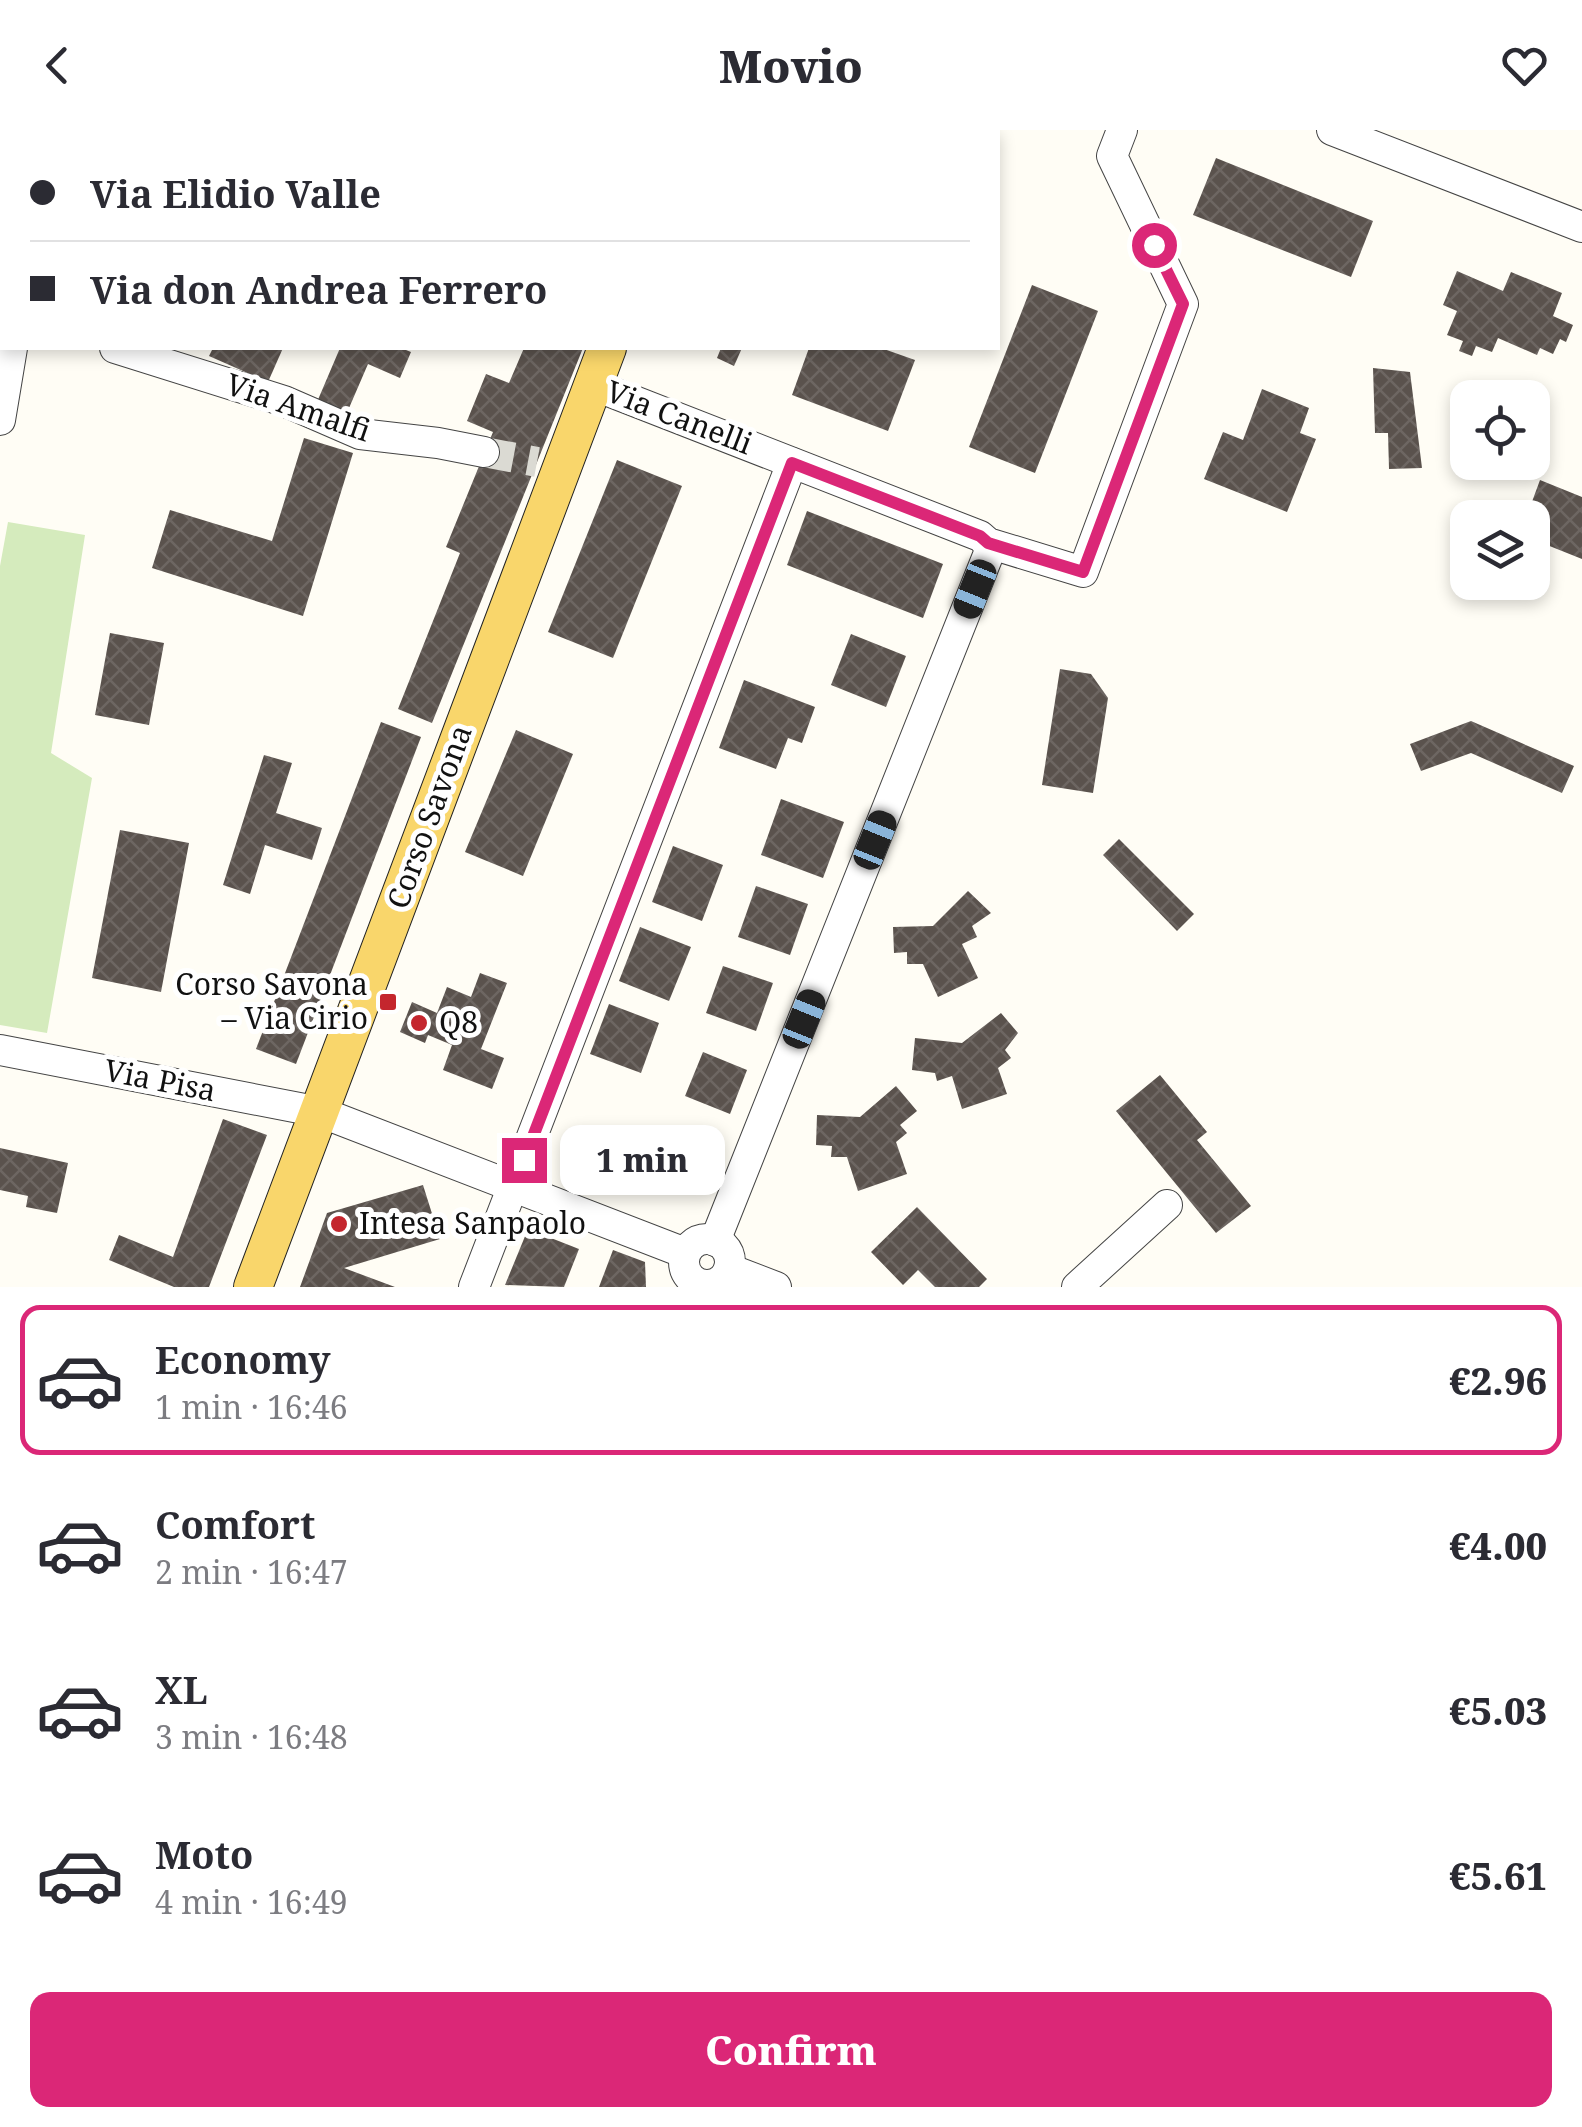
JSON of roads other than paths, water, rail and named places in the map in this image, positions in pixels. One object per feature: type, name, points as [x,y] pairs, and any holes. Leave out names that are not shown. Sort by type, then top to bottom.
[{"type":"main road","name":"Corso Savona","points":[[253,1287],[320,1112],[549,464],[593,384],[606,350]]},
{"type":"street","name":"Via Canelli","points":[[593,384],[980,536],[988,543],[1083,572],[1183,304],[1112,156],[1122,130]]},
{"type":"street","points":[[1332,130],[1582,227]]},
{"type":"street","name":"Via Amalfi","points":[[121,350],[284,401],[360,434],[484,452]]},
{"type":"street","points":[[0,420],[8,354]]},
{"type":"street","points":[[474,1287],[792,463]]},
{"type":"street","points":[[716,1241],[989,553],[988,543]]},
{"type":"street","name":"Via Pisa","points":[[0,1050],[320,1112],[685,1253]]},
{"type":"street","points":[[1077,1287],[1167,1205]]},
{"type":"street","points":[[701,1240],[716,1241],[726,1250],[729,1270],[721,1281],[702,1286],[686,1273],[685,1253],[701,1240]]},
{"type":"street","points":[[729,1270],[776,1287]]},
{"type":"tunnel","points":[[484,452],[537,462]]},
{"type":"place","name":"Corso Savona – Via Cirio","points":[[388,1002]]},
{"type":"place","name":"Q8","points":[[419,1023]]},
{"type":"place","name":"Intesa Sanpaolo","points":[[339,1224]]}]
